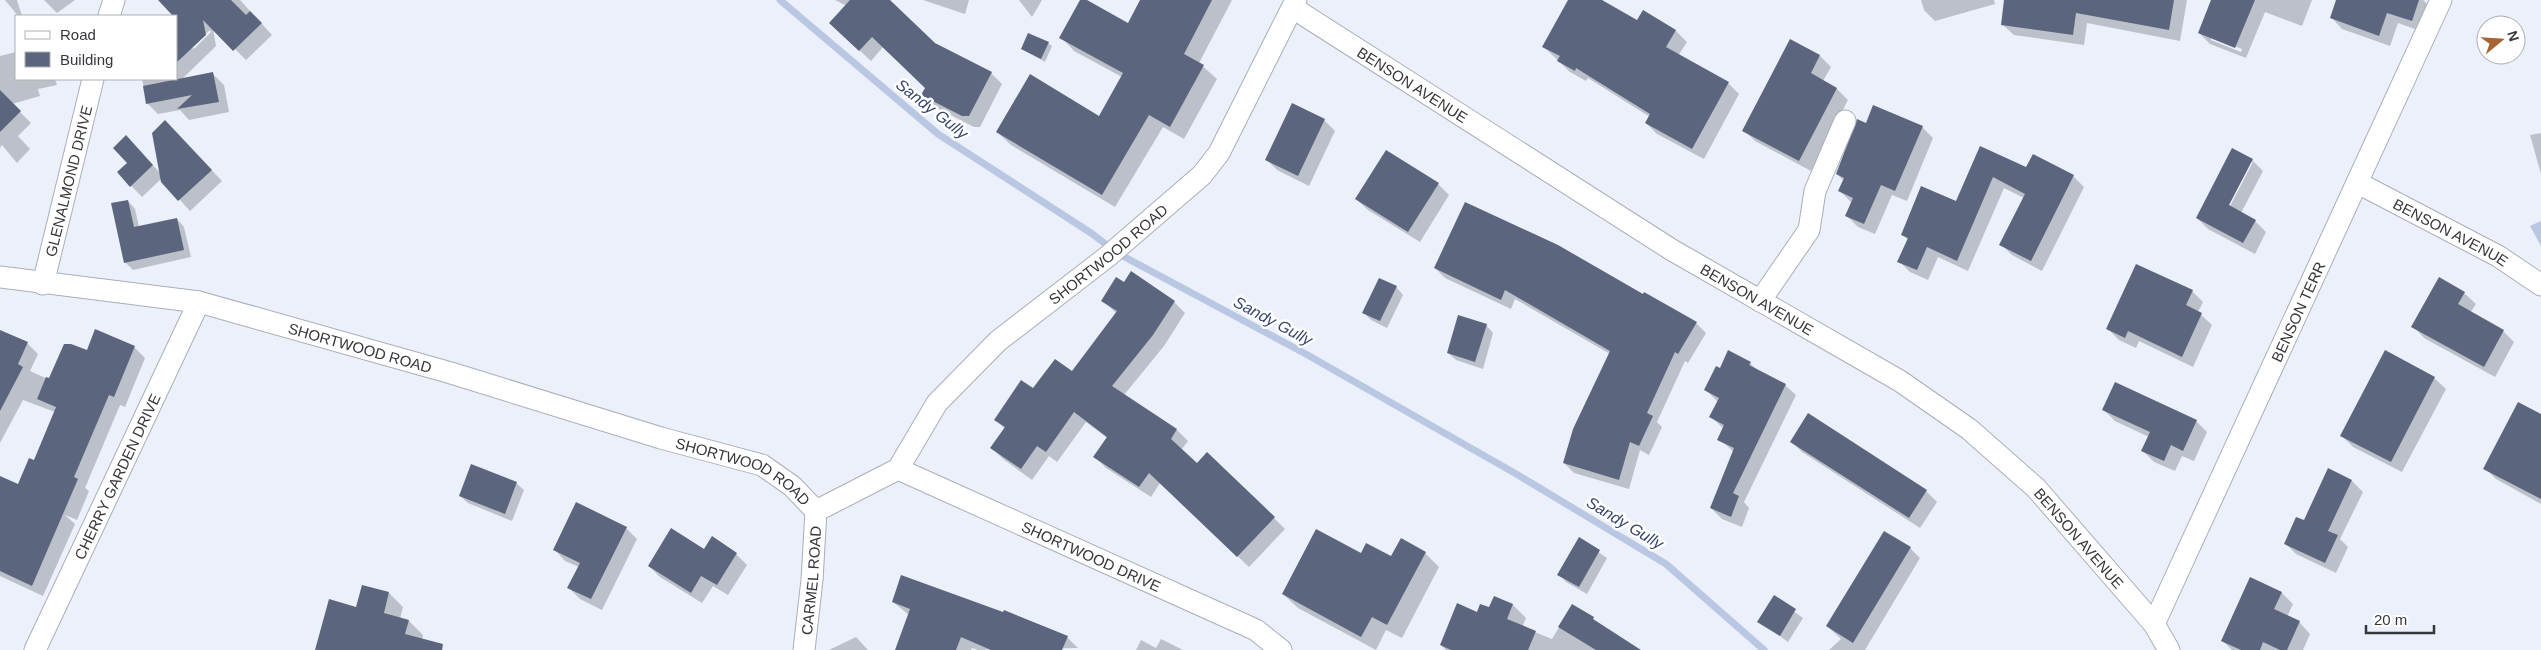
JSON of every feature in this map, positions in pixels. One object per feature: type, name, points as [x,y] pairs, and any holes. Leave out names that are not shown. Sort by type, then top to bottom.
[{"type":"street","points":[[109,15],[114,0]]},
{"type":"street","name":"BENSON TERR","points":[[2154,624],[2441,0]]},
{"type":"street","name":"BENSON AVENUE","points":[[1295,4],[1672,250],[1900,381],[1969,429],[2036,488],[2154,624],[2168,650]]},
{"type":"street","name":"SHORTWOOD ROAD","points":[[0,277],[43,284],[199,302],[451,373],[661,438],[762,465],[792,486],[816,510],[898,469],[937,403],[998,341],[1107,257],[1202,175],[1219,153],[1295,4]]},
{"type":"street","name":"GLENALMOND DRIVE","points":[[43,284],[93,80]]},
{"type":"street","points":[[1760,300],[1809,230],[1815,191],[1845,121]]},
{"type":"street","name":"BENSON AVENUE","points":[[2358,183],[2498,256],[2541,285]]},
{"type":"street","name":"CHERRY GARDEN DRIVE","points":[[35,650],[199,302]]},
{"type":"street","name":"SHORTWOOD DRIVE","points":[[898,469],[1256,630],[1281,650]]},
{"type":"street","name":"CARMEL ROAD","points":[[804,650],[812,580],[816,510]]},
{"type":"water","points":[[2541,221],[2541,246],[2530,226]]},
{"type":"building","points":[[158,0],[231,0],[246,15],[250,11],[262,23],[233,51],[203,20],[206,35],[178,61],[178,15],[172,15]]},
{"type":"building","points":[[850,0],[890,0],[935,43],[992,72],[969,116],[962,116],[921,95],[925,88],[872,37],[859,51],[829,23]]},
{"type":"building","points":[[1080,0],[1087,0],[1128,23],[1140,0],[1212,0],[1184,54],[1204,65],[1170,127],[1149,115],[1102,195],[996,132],[1030,74],[1099,116],[1123,73],[1059,38]]},
{"type":"building","points":[[1568,0],[1602,0],[1637,20],[1643,10],[1676,30],[1666,47],[1729,82],[1692,149],[1645,123],[1650,114],[1576,68],[1575,71],[1557,61],[1560,56],[1542,47]]},
{"type":"building","points":[[2004,0],[2174,0],[2169,30],[2076,13],[2073,35],[2001,25]]},
{"type":"building","points":[[2211,0],[2255,0],[2235,48],[2198,33]]},
{"type":"building","points":[[2336,0],[2419,0],[2412,21],[2387,13],[2379,36],[2330,18]]},
{"type":"building","points":[[1028,33],[1049,42],[1041,59],[1021,49]]},
{"type":"building","points":[[1790,39],[1820,55],[1811,73],[1837,88],[1799,161],[1742,131]]},
{"type":"building","points":[[213,72],[219,102],[177,109],[192,95],[146,104],[143,86]]},
{"type":"building","points":[[0,90],[21,111],[0,132]]},
{"type":"building","points":[[1292,103],[1325,119],[1298,176],[1265,160]]},
{"type":"building","points":[[1873,105],[1923,126],[1895,191],[1881,185],[1864,224],[1845,216],[1853,198],[1838,191],[1844,178],[1836,174],[1857,119],[1866,123]]},
{"type":"building","points":[[165,120],[212,170],[178,201],[161,182],[152,133]]},
{"type":"building","points":[[126,135],[153,165],[130,187],[117,172],[127,163],[113,148]]},
{"type":"building","points":[[1980,146],[2026,167],[2033,154],[2074,175],[2031,261],[1999,245],[2025,194],[1993,177],[1957,261],[1927,247],[1917,270],[1897,262],[1908,238],[1901,235],[1921,186],[1956,201]]},
{"type":"building","points":[[2232,148],[2253,159],[2229,205],[2256,220],[2243,243],[2196,218]]},
{"type":"building","points":[[1386,150],[1439,183],[1408,232],[1355,199]]},
{"type":"building","points":[[128,200],[134,227],[177,218],[184,250],[124,263],[111,203]]},
{"type":"building","points":[[1465,202],[1558,245],[1643,294],[1644,292],[1697,322],[1678,354],[1675,352],[1647,413],[1653,416],[1639,446],[1630,442],[1619,480],[1563,463],[1573,429],[1610,351],[1505,290],[1501,300],[1434,268]]},
{"type":"building","points":[[2136,264],[2193,290],[2186,305],[2202,313],[2182,357],[2128,331],[2125,338],[2106,329]]},
{"type":"building","points":[[1131,271],[1175,301],[1153,335],[1112,386],[1177,429],[1171,439],[1197,463],[1207,452],[1275,517],[1237,557],[1149,473],[1139,487],[1093,457],[1107,437],[1074,412],[1046,452],[1037,446],[1021,469],[990,448],[1005,427],[994,420],[1021,380],[1033,388],[1055,359],[1072,371],[1117,311],[1101,301],[1116,277],[1124,282]]},
{"type":"building","points":[[2439,277],[2465,292],[2458,304],[2504,330],[2484,367],[2411,327]]},
{"type":"building","points":[[1379,278],[1397,286],[1380,321],[1362,313]]},
{"type":"building","points":[[1458,315],[1487,324],[1475,362],[1447,353]]},
{"type":"building","points":[[95,329],[135,346],[114,397],[109,395],[74,477],[78,479],[32,586],[0,571],[0,476],[18,484],[29,458],[34,460],[56,407],[37,399],[46,377],[49,378],[64,344],[71,344],[87,350]]},
{"type":"building","points":[[0,330],[28,342],[18,364],[23,367],[0,411]]},
{"type":"building","points":[[1728,350],[1751,362],[1749,365],[1786,384],[1733,493],[1739,496],[1731,517],[1710,508],[1734,448],[1717,440],[1724,425],[1709,417],[1719,398],[1704,390],[1716,366],[1720,368]]},
{"type":"building","points":[[2385,350],[2435,377],[2391,462],[2340,436]]},
{"type":"building","points":[[2115,382],[2197,420],[2183,451],[2171,445],[2164,461],[2141,451],[2150,432],[2102,410]]},
{"type":"building","points":[[2518,402],[2541,414],[2541,499],[2483,469]]},
{"type":"building","points":[[1808,413],[1927,490],[1909,518],[1790,442]]},
{"type":"building","points":[[471,464],[517,482],[505,514],[459,496]]},
{"type":"building","points":[[2328,468],[2352,480],[2328,531],[2338,535],[2325,563],[2284,544],[2296,517],[2304,520]]},
{"type":"building","points":[[576,502],[627,527],[591,599],[567,588],[580,563],[553,550]]},
{"type":"building","points":[[671,528],[704,549],[712,536],[737,553],[717,585],[701,576],[691,593],[648,566]]},
{"type":"building","points":[[1316,529],[1361,553],[1366,543],[1391,556],[1401,538],[1426,552],[1387,625],[1372,617],[1361,637],[1282,594]]},
{"type":"building","points":[[1884,531],[1911,547],[1853,643],[1826,626]]},
{"type":"building","points":[[1579,537],[1600,550],[1579,587],[1557,575]]},
{"type":"building","points":[[901,575],[1003,612],[1004,610],[1068,636],[1062,650],[991,650],[961,637],[956,650],[895,650],[910,609],[892,602]]},
{"type":"building","points":[[2250,577],[2282,592],[2274,609],[2300,621],[2287,650],[2280,650],[2263,642],[2260,650],[2241,650],[2221,641]]},
{"type":"building","points":[[362,585],[389,592],[384,613],[409,620],[405,634],[443,644],[442,650],[315,650],[329,599],[356,607]]},
{"type":"building","points":[[1774,595],[1796,609],[1780,636],[1757,622]]},
{"type":"building","points":[[1494,596],[1513,604],[1507,619],[1536,631],[1528,650],[1451,650],[1440,645],[1457,603],[1477,612],[1480,604],[1489,607]]},
{"type":"building","points":[[1572,604],[1641,650],[1596,650],[1558,627]]},
{"type":"waterway","name":"Sandy Gully","points":[[780,0],[938,134],[1091,233],[1119,254],[1304,353],[1518,475],[1666,564],[1764,650]]}]
